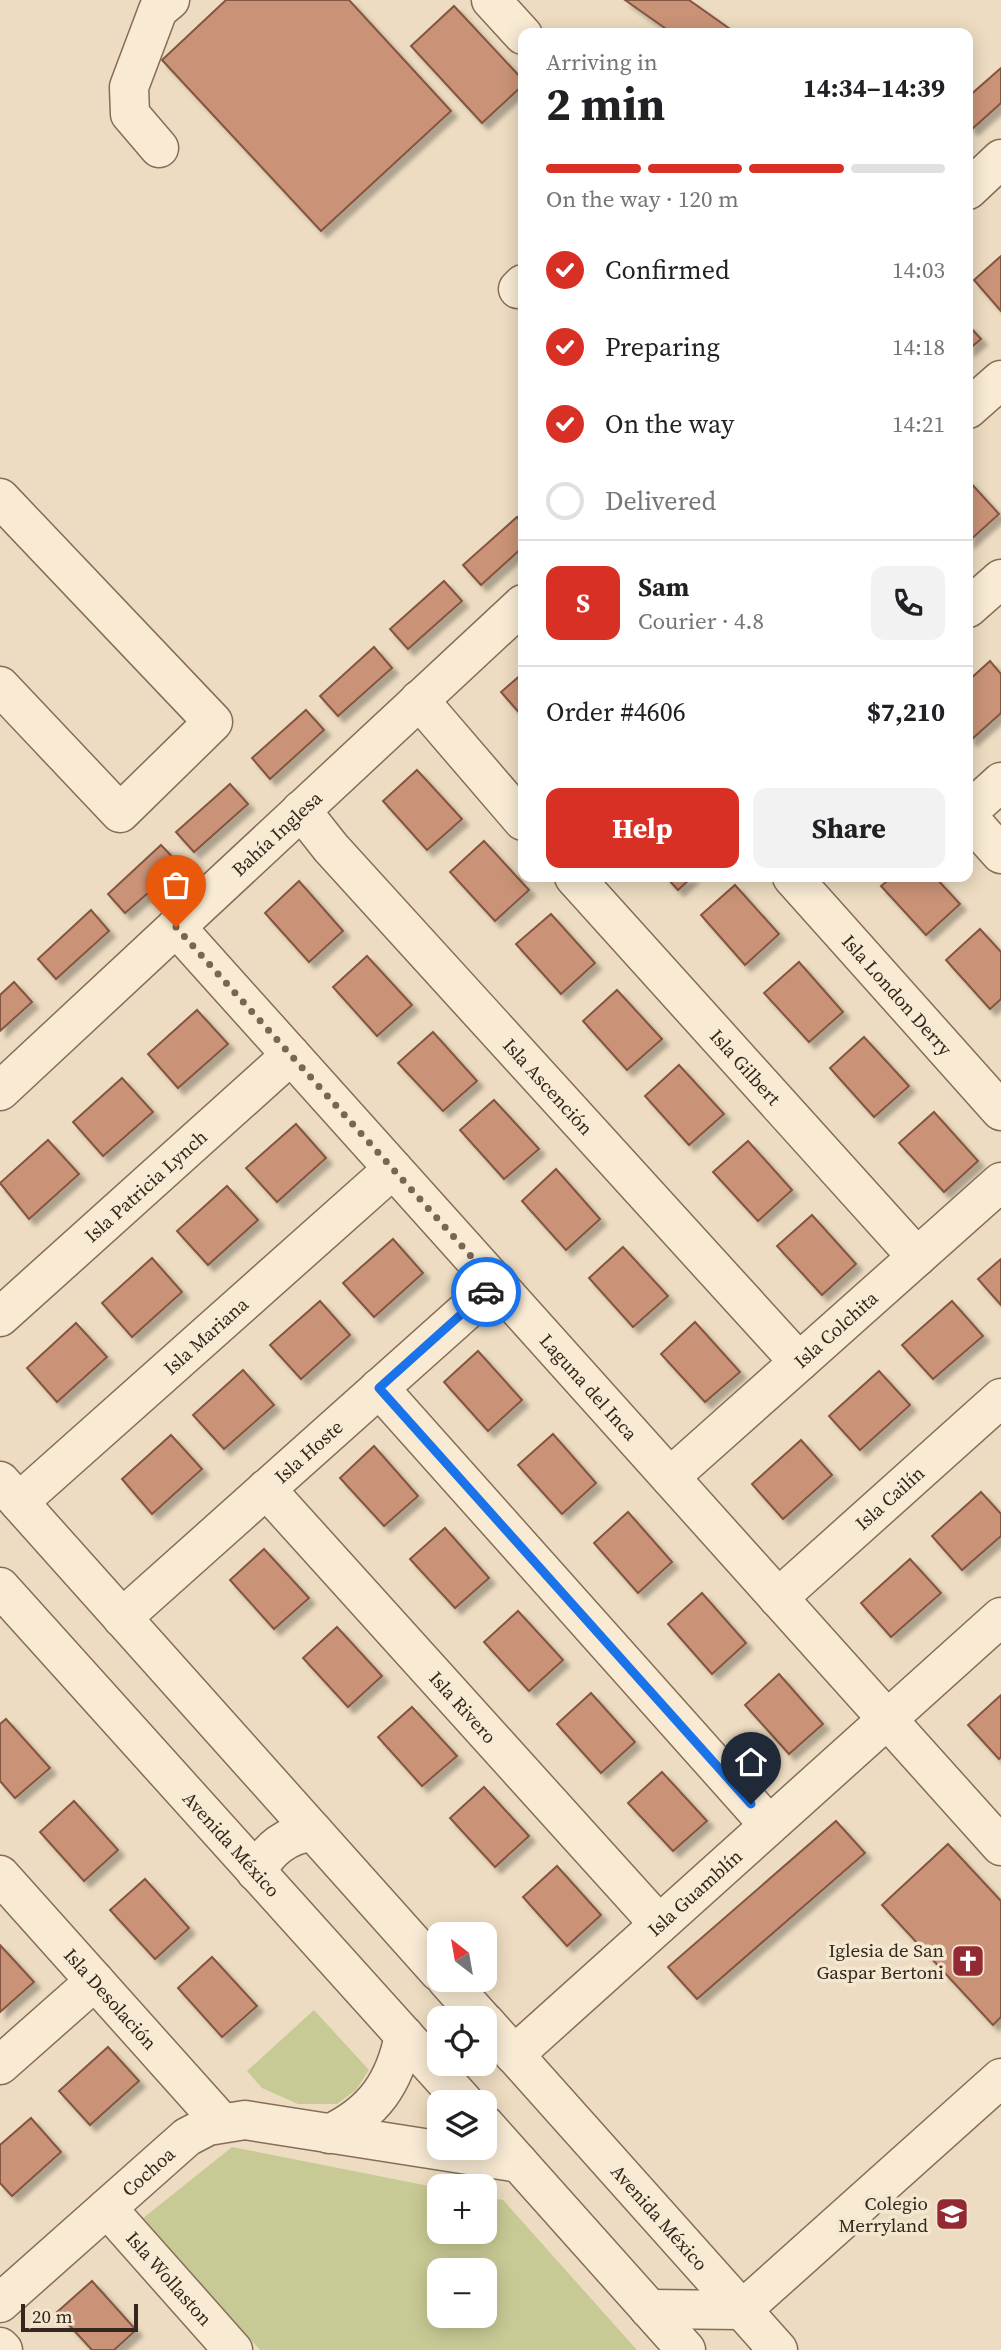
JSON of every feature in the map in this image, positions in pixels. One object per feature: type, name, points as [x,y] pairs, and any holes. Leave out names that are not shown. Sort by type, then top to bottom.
[{"type":"street","points":[[491,0],[518,30]]},
{"type":"street","points":[[158,3],[129,86],[130,114],[159,148]]},
{"type":"street","points":[[973,185],[1001,159]]},
{"type":"street","points":[[973,405],[1001,380]]},
{"type":"street","points":[[0,498],[213,722],[120,813],[0,686]]},
{"type":"street","points":[[973,604],[1001,579]]},
{"type":"street","name":"Bahía Inglesa","points":[[0,1091],[518,609]]},
{"type":"street","points":[[419,700],[518,815]]},
{"type":"street","points":[[973,807],[1001,782]]},
{"type":"street","name":"Isla Ascención","points":[[302,810],[340,858],[799,1362]]},
{"type":"street","points":[[973,823],[1001,854]]},
{"type":"street","name":"Isla Gilbert","points":[[579,882],[917,1256]]},
{"type":"street","name":"Isla London Derry","points":[[796,882],[1001,1111]]},
{"type":"street","name":"Laguna del Inca","points":[[176,927],[887,1719],[998,1838]]},
{"type":"street","name":"Isla Patricia Lynch","points":[[0,1317],[291,1055]]},
{"type":"street","name":"Isla Mariana","points":[[9,1491],[393,1169]]},
{"type":"street","name":"Isla Colchita","points":[[670,1477],[1001,1182]]},
{"type":"street","name":"Isla Hoste","points":[[122,1618],[496,1284]]},
{"type":"street","points":[[379,1388],[769,1825]]},
{"type":"street","name":"Isla Cailín","points":[[778,1598],[1001,1398]]},
{"type":"street","name":"Isla Rivero","points":[[266,1489],[659,1924]]},
{"type":"street","points":[[9,1491],[427,1959]]},
{"type":"street","name":"Avenida México","points":[[0,1587],[453,2090]]},
{"type":"street","name":"Isla Guamblín","points":[[514,2055],[1001,1618]]},
{"type":"street","points":[[256,1872],[266,1855],[280,1842],[313,1831]]},
{"type":"street","name":"Isla Desolación","points":[[0,1875],[221,2122]]},
{"type":"street","points":[[0,2065],[94,1981]]},
{"type":"street","points":[[458,1992],[470,2006]]},
{"type":"street","points":[[329,2134],[355,2119],[378,2100],[399,2060],[404,2035]]},
{"type":"street","name":"Avenida México","points":[[497,2036],[778,2350]]},
{"type":"street","points":[[649,2309],[742,2310],[1001,2078]]},
{"type":"street","name":"Cochoa","points":[[0,2303],[187,2137],[221,2122],[245,2120],[519,2163]]},
{"type":"street","points":[[497,2138],[686,2350]]},
{"type":"street","name":"Isla Wollaston","points":[[107,2208],[233,2350]]},
{"type":"green space","points":[[314,2010],[369,2070],[356,2090],[337,2104],[298,2104],[262,2088],[247,2071]]},
{"type":"green space","points":[[232,2147],[427,2186],[427,2244],[497,2244],[497,2199],[503,2200],[637,2350],[260,2350],[142,2219]]},
{"type":"building","points":[[226,0],[349,0],[451,111],[321,231],[162,60]]},
{"type":"building","points":[[625,0],[689,0],[729,28],[665,28]]},
{"type":"building","points":[[454,6],[518,75],[518,90],[482,123],[411,46]]},
{"type":"building","points":[[1001,68],[1001,103],[973,128],[973,93]]},
{"type":"building","points":[[1001,256],[1001,311],[974,280]]},
{"type":"building","points":[[973,330],[981,339],[973,346]]},
{"type":"building","points":[[973,485],[999,514],[973,537]]},
{"type":"building","points":[[517,517],[518,552],[481,585],[463,565]]},
{"type":"building","points":[[444,581],[462,601],[408,649],[390,629]]},
{"type":"building","points":[[374,647],[392,668],[338,716],[320,696]]},
{"type":"building","points":[[990,661],[1001,674],[1001,713],[973,738],[973,676]]},
{"type":"building","points":[[518,677],[518,711],[501,692]]},
{"type":"building","points":[[306,710],[324,730],[270,779],[252,758]]},
{"type":"building","points":[[417,770],[462,819],[427,850],[383,801]]},
{"type":"building","points":[[230,784],[248,804],[194,852],[176,832]]},
{"type":"building","points":[[484,841],[518,878],[518,882],[522,882],[529,890],[495,921],[450,872]]},
{"type":"building","points":[[161,845],[180,865],[125,913],[108,894]]},
{"type":"building","points":[[299,881],[343,931],[309,962],[265,913]]},
{"type":"building","points":[[671,882],[687,882],[678,890]]},
{"type":"building","points":[[886,882],[940,882],[960,904],[926,935],[881,886]]},
{"type":"building","points":[[735,885],[779,934],[745,965],[701,915]]},
{"type":"building","points":[[91,910],[109,931],[56,979],[38,959]]},
{"type":"building","points":[[551,914],[595,963],[561,994],[516,944]]},
{"type":"building","points":[[980,929],[1001,952],[1001,999],[990,1009],[946,960]]},
{"type":"building","points":[[367,956],[412,1005],[377,1036],[333,987]]},
{"type":"building","points":[[799,962],[843,1012],[809,1042],[764,993]]},
{"type":"building","points":[[14,982],[32,1002],[0,1031],[0,995]]},
{"type":"building","points":[[617,990],[662,1039],[627,1070],[583,1021]]},
{"type":"building","points":[[197,1010],[228,1044],[178,1088],[148,1054]]},
{"type":"building","points":[[433,1032],[477,1081],[443,1111],[398,1063]]},
{"type":"building","points":[[864,1037],[909,1086],[874,1117],[830,1068]]},
{"type":"building","points":[[679,1065],[724,1114],[689,1145],[645,1096]]},
{"type":"building","points":[[122,1078],[153,1112],[103,1156],[73,1122]]},
{"type":"building","points":[[494,1100],[539,1149],[504,1179],[460,1130]]},
{"type":"building","points":[[934,1112],[978,1161],[944,1192],[899,1143]]},
{"type":"building","points":[[296,1124],[326,1158],[277,1202],[246,1168]]},
{"type":"building","points":[[48,1140],[79,1174],[29,1219],[0,1183]]},
{"type":"building","points":[[748,1141],[792,1190],[758,1221],[713,1172]]},
{"type":"building","points":[[556,1169],[600,1219],[566,1250],[522,1201]]},
{"type":"building","points":[[227,1186],[258,1220],[208,1265],[177,1231]]},
{"type":"building","points":[[812,1215],[856,1264],[822,1295],[777,1246]]},
{"type":"building","points":[[393,1239],[423,1273],[374,1317],[343,1283]]},
{"type":"building","points":[[623,1247],[668,1296],[633,1327],[589,1278]]},
{"type":"building","points":[[152,1258],[182,1292],[132,1337],[102,1303]]},
{"type":"building","points":[[1001,1259],[1001,1305],[978,1279]]},
{"type":"building","points":[[320,1301],[350,1335],[301,1379],[270,1345]]},
{"type":"building","points":[[952,1301],[983,1336],[933,1379],[902,1345]]},
{"type":"building","points":[[695,1322],[740,1372],[705,1402],[661,1354]]},
{"type":"building","points":[[76,1323],[107,1357],[57,1402],[27,1368]]},
{"type":"building","points":[[478,1351],[522,1400],[488,1431],[444,1382]]},
{"type":"building","points":[[243,1370],[274,1405],[224,1449],[193,1415]]},
{"type":"building","points":[[879,1371],[910,1405],[860,1450],[829,1416]]},
{"type":"building","points":[[553,1434],[596,1483],[562,1514],[518,1465]]},
{"type":"building","points":[[171,1435],[202,1469],[152,1514],[122,1479]]},
{"type":"building","points":[[801,1440],[832,1475],[783,1519],[752,1484]]},
{"type":"building","points":[[374,1446],[418,1496],[384,1526],[340,1478]]},
{"type":"building","points":[[981,1492],[1001,1514],[1001,1536],[962,1570],[932,1536]]},
{"type":"building","points":[[628,1512],[672,1562],[638,1593],[594,1543]]},
{"type":"building","points":[[445,1528],[489,1578],[455,1608],[410,1559]]},
{"type":"building","points":[[264,1549],[309,1598],[274,1629],[230,1580]]},
{"type":"building","points":[[910,1559],[941,1593],[891,1637],[861,1603]]},
{"type":"building","points":[[702,1593],[746,1643],[712,1674],[668,1624]]},
{"type":"building","points":[[518,1611],[563,1660],[529,1691],[484,1642]]},
{"type":"building","points":[[337,1627],[382,1676],[348,1707],[303,1658]]},
{"type":"building","points":[[779,1674],[823,1724],[789,1754],[745,1705]]},
{"type":"building","points":[[591,1693],[635,1742],[601,1773],[557,1724]]},
{"type":"building","points":[[1001,1695],[1001,1757],[999,1759],[968,1725]]},
{"type":"building","points":[[412,1707],[457,1756],[422,1786],[378,1737]]},
{"type":"building","points":[[6,1719],[50,1768],[15,1798],[0,1781],[0,1724]]},
{"type":"building","points":[[662,1772],[707,1821],[673,1851],[628,1803]]},
{"type":"building","points":[[484,1787],[529,1836],[495,1867],[450,1818]]},
{"type":"building","points":[[74,1801],[118,1850],[84,1881],[40,1832]]},
{"type":"building","points":[[836,1821],[865,1853],[697,1999],[668,1967]]},
{"type":"building","name":"Iglesia de San Gaspar Bertoni","points":[[948,1844],[1001,1901],[1001,2017],[993,2025],[882,1905]]},
{"type":"building","points":[[557,1866],[601,1915],[567,1946],[523,1897]]},
{"type":"building","points":[[145,1879],[189,1928],[155,1959],[110,1910]]},
{"type":"building","points":[[0,1945],[34,1982],[0,2012]]},
{"type":"building","points":[[212,1957],[257,2006],[222,2037],[178,1988]]},
{"type":"building","points":[[108,2047],[139,2081],[90,2125],[59,2091]]},
{"type":"building","points":[[31,2118],[61,2152],[12,2196],[0,2183],[0,2145]]},
{"type":"building","points":[[92,2281],[136,2330],[114,2350],[92,2350],[57,2312]]},
{"type":"way so far","points":[[176,927],[496,1284],[486,1292]]},
{"type":"place","name":"Iglesia de San Gaspar Bertoni","points":[[968,1961]]},
{"type":"place","name":"Colegio Merryland","points":[[952,2214]]},
{"type":"route","points":[[486,1292],[379,1388],[751,1804]]}]
